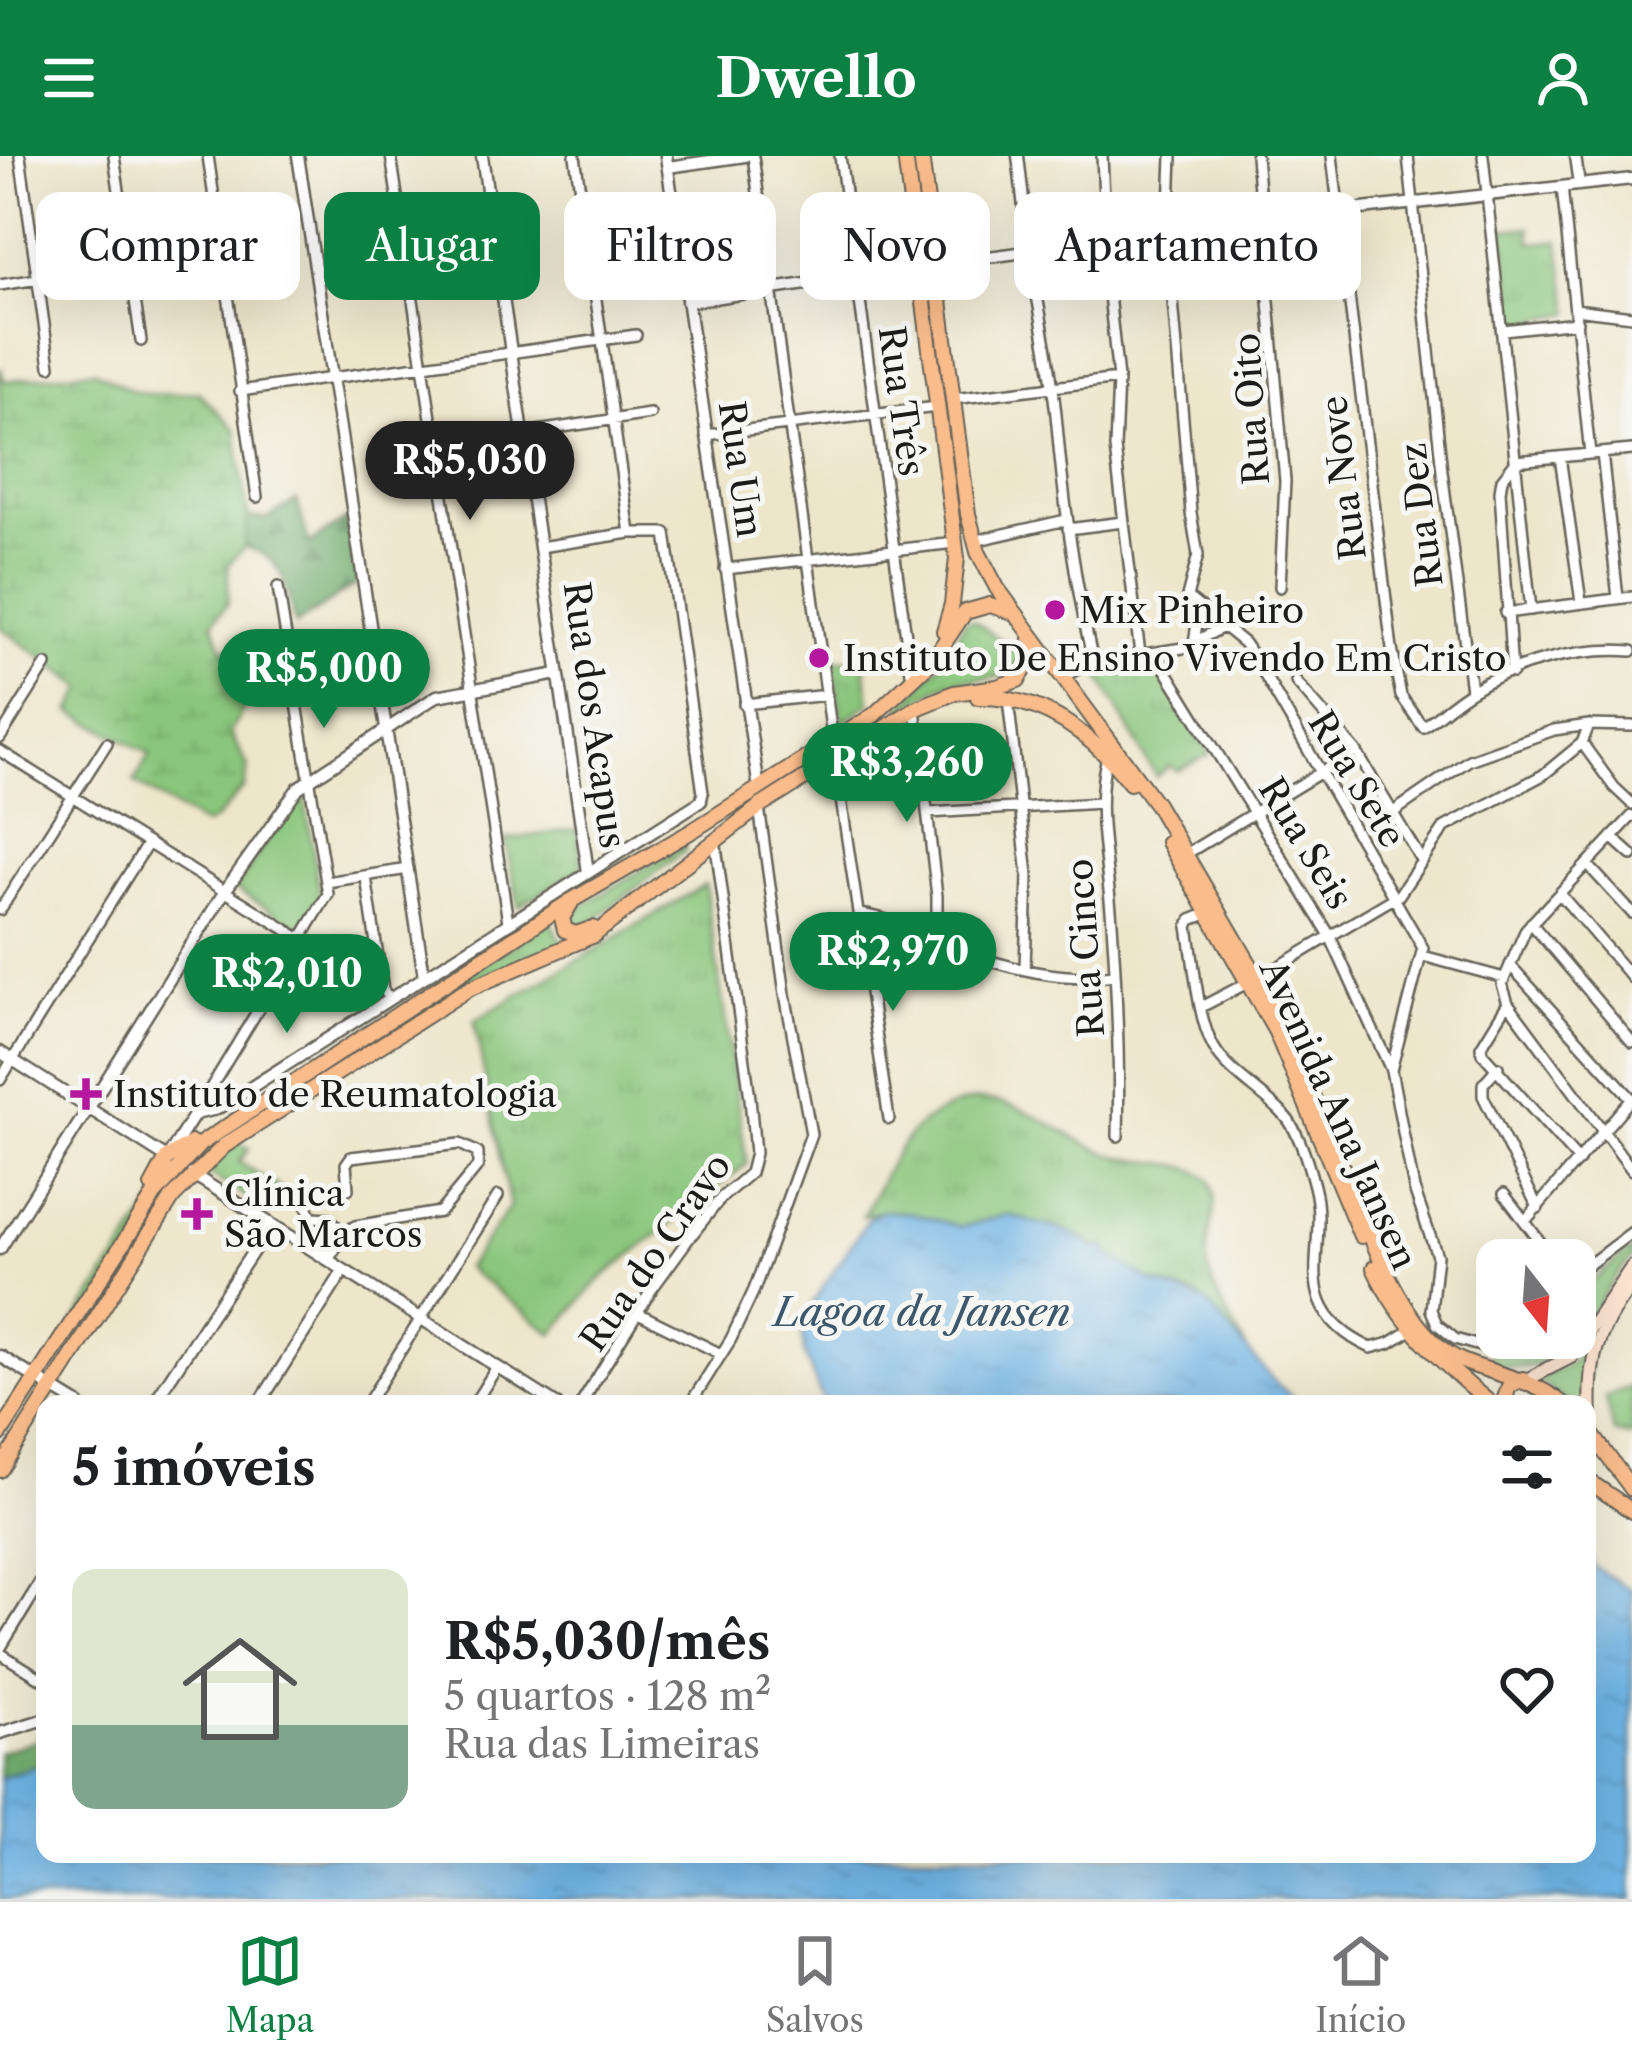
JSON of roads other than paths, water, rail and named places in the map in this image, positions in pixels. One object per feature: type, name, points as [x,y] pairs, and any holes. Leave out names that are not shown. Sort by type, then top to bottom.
[{"type":"main road","points":[[905,156],[912,192]]},
{"type":"main road","points":[[921,156],[923,192]]},
{"type":"main road","points":[[912,681],[934,651],[949,617],[956,582],[929,300]]},
{"type":"main road","name":"Avenida Ana Jansen","points":[[934,300],[974,541],[988,573],[1150,796],[1186,854],[1253,980],[1383,1287],[1411,1330],[1480,1395]]},
{"type":"main road","points":[[48,1395],[173,1197],[193,1174],[263,1118],[468,989],[584,941],[834,751],[912,681],[965,612],[990,605],[1015,613]]},
{"type":"main road","points":[[142,1214],[167,1158],[462,976],[577,898],[759,789],[920,706],[954,693],[1018,680],[1032,657],[1030,633]]},
{"type":"main road","name":"Avenida Ana Jansen","points":[[920,706],[976,697],[1008,699],[1060,718],[1107,757],[1155,820],[1290,1037],[1376,1248],[1403,1302],[1447,1354],[1524,1380],[1548,1395]]},
{"type":"main road","points":[[577,898],[562,918],[562,926],[573,934],[591,929],[642,895]]},
{"type":"main road","points":[[0,1435],[142,1214],[181,1161],[222,1127]]},
{"type":"main road","points":[[1506,1395],[1509,1385],[1571,1357],[1632,1268]]},
{"type":"main road","points":[[1589,1395],[1593,1353],[1610,1315],[1632,1285]]},
{"type":"main road","points":[[0,1470],[36,1413]]},
{"type":"main road","points":[[1596,1440],[1632,1489]]},
{"type":"main road","points":[[1596,1486],[1632,1511]]},
{"type":"street","points":[[20,156],[36,265]]},
{"type":"street","points":[[114,156],[141,341]]},
{"type":"street","points":[[208,156],[257,497]]},
{"type":"street","points":[[298,156],[424,976]]},
{"type":"street","points":[[391,156],[508,922]]},
{"type":"street","name":"Rua dos Acapus","points":[[482,156],[588,872]]},
{"type":"street","points":[[575,156],[630,533]]},
{"type":"street","points":[[667,162],[749,156],[755,192]]},
{"type":"street","name":"Rua Três","points":[[841,156],[846,192]]},
{"type":"street","points":[[1018,156],[1022,192]]},
{"type":"street","points":[[1102,156],[1103,192]]},
{"type":"street","points":[[1171,192],[1172,156]]},
{"type":"street","name":"Rua Oito","points":[[1256,156],[1260,192]]},
{"type":"street","name":"Rua Nove","points":[[1332,156],[1336,192]]},
{"type":"street","name":"Rua Dez","points":[[1408,156],[1471,690]]},
{"type":"street","points":[[1483,156],[1531,610]]},
{"type":"street","points":[[1575,156],[1579,185]]},
{"type":"street","name":"Rua Um","points":[[667,162],[759,789]]},
{"type":"street","points":[[1361,209],[1632,179]]},
{"type":"street","points":[[1562,187],[1618,598]]},
{"type":"street","points":[[0,285],[36,279]]},
{"type":"street","points":[[41,300],[50,366]]},
{"type":"street","points":[[687,302],[701,300]]},
{"type":"street","points":[[773,300],[875,1047],[889,1119]]},
{"type":"street","name":"Rua Três","points":[[861,300],[912,681]]},
{"type":"street","points":[[1037,300],[1076,587],[1093,662]]},
{"type":"street","points":[[1110,300],[1118,379],[1115,448],[1140,654]]},
{"type":"street","points":[[1173,300],[1198,555],[1187,597],[1199,608],[1194,644]]},
{"type":"street","name":"Rua Oito","points":[[1270,300],[1285,481],[1280,587]]},
{"type":"street","name":"Rua Nove","points":[[1350,300],[1401,696],[1418,724],[1425,726],[1471,690]]},
{"type":"street","points":[[1575,309],[1632,316]]},
{"type":"street","points":[[1503,330],[1577,322]]},
{"type":"street","points":[[241,391],[636,334]]},
{"type":"street","points":[[953,399],[1118,379]]},
{"type":"street","points":[[706,435],[937,406]]},
{"type":"street","points":[[397,452],[650,414]]},
{"type":"street","points":[[1512,673],[1505,614],[1502,479],[1516,461],[1632,450]]},
{"type":"street","points":[[1560,457],[1581,602]]},
{"type":"street","points":[[974,541],[1067,524],[1123,522]]},
{"type":"street","points":[[540,547],[662,530],[668,536],[703,793],[703,825]]},
{"type":"street","points":[[725,569],[955,543]]},
{"type":"street","points":[[0,1052],[167,1158],[325,901],[327,882],[278,587]]},
{"type":"street","points":[[1505,614],[1632,597]]},
{"type":"street","name":"Rua Sete","points":[[1199,608],[1225,626],[1257,662],[1395,897],[1423,956]]},
{"type":"street","points":[[1062,677],[1093,662],[1194,644],[1225,626]]},
{"type":"street","points":[[910,653],[934,651]]},
{"type":"street","points":[[1471,690],[1570,655],[1632,651]]},
{"type":"street","name":"Rua Seis","points":[[1156,654],[1329,934],[1391,1070]]},
{"type":"street","points":[[0,738],[46,665]]},
{"type":"street","points":[[0,1249],[274,816],[310,778],[437,696],[558,674]]},
{"type":"street","points":[[1296,682],[1356,751],[1421,860]]},
{"type":"street","points":[[744,704],[827,695]]},
{"type":"street","points":[[1008,699],[1028,874],[1025,968]]},
{"type":"street","points":[[920,706],[938,940]]},
{"type":"street","points":[[1203,1006],[1395,897],[1440,833],[1456,819],[1538,778],[1582,743],[1588,725]]},
{"type":"street","points":[[1395,811],[1475,757],[1554,730],[1632,726]]},
{"type":"street","points":[[0,910],[106,743]]},
{"type":"street","points":[[1582,743],[1632,804]]},
{"type":"street","points":[[0,751],[386,994]]},
{"type":"street","points":[[1186,854],[1356,751]]},
{"type":"street","name":"Rua Cinco","points":[[1107,757],[1101,802],[1120,1075],[1118,1136]]},
{"type":"street","points":[[701,801],[722,812]]},
{"type":"street","points":[[195,1114],[217,1109],[386,994],[424,976],[701,801]]},
{"type":"street","points":[[928,813],[1101,802]]},
{"type":"street","points":[[696,1395],[754,1290],[812,1134],[785,994],[759,807]]},
{"type":"street","points":[[1632,816],[1531,923],[1502,992],[1632,1170]]},
{"type":"street","points":[[1612,836],[1632,856]]},
{"type":"street","name":"Rua do Cravo","points":[[587,1395],[687,1241],[721,1198],[747,1176],[754,1159],[715,839]]},
{"type":"street","points":[[0,1080],[148,843]]},
{"type":"street","points":[[1587,864],[1632,914]]},
{"type":"street","points":[[327,882],[408,869]]},
{"type":"street","points":[[366,877],[386,994]]},
{"type":"street","points":[[1560,894],[1632,978]]},
{"type":"street","points":[[1209,913],[1190,921],[1188,927],[1215,1050],[1288,1120],[1297,1139],[1316,1189],[1314,1276],[1332,1320],[1371,1348],[1411,1330]]},
{"type":"street","points":[[859,914],[889,918],[938,940],[1025,968],[1074,979],[1114,975]]},
{"type":"street","points":[[1531,923],[1632,1042]]},
{"type":"street","points":[[1476,1344],[1455,1339],[1432,1316],[1437,1256],[1410,1172],[1391,1070],[1423,956],[1504,978]]},
{"type":"street","points":[[1510,965],[1632,1098],[1526,1220]]},
{"type":"street","points":[[1508,1003],[1481,1052],[1580,1161]]},
{"type":"street","points":[[1498,1067],[1483,1084],[1484,1096],[1538,1208]]},
{"type":"street","points":[[460,1144],[478,1153],[478,1166],[440,1211],[355,1226],[325,1258],[338,1227],[330,1219],[312,1217],[306,1204],[311,1198],[348,1189],[346,1164],[351,1157],[460,1144]]},
{"type":"street","points":[[193,1174],[541,1395]]},
{"type":"street","points":[[1504,1194],[1540,1239]]},
{"type":"street","points":[[373,1395],[499,1196]]},
{"type":"street","points":[[159,1395],[271,1224]]},
{"type":"street","points":[[1596,1259],[1632,1232]]},
{"type":"street","points":[[266,1395],[344,1270]]},
{"type":"street","points":[[638,1313],[721,1354]]},
{"type":"street","points":[[0,1356],[63,1395]]},
{"type":"street","points":[[479,1395],[496,1367]]},
{"type":"street","points":[[36,1590],[0,1650],[36,1676]]},
{"type":"street","points":[[0,1733],[36,1722]]},
{"type":"water","name":"Lagoa da Jansen","points":[[880,1211],[912,1213],[961,1227],[1007,1215],[1070,1232],[1096,1248],[1106,1246],[1108,1254],[1150,1281],[1206,1302],[1290,1395],[820,1395],[804,1353],[802,1325],[809,1323],[813,1302],[869,1218]]},
{"type":"water","points":[[1596,1569],[1632,1590],[1632,1899],[0,1899],[0,1778],[36,1766],[36,1863],[1596,1863]]},
{"type":"place","name":"Mix Pinheiro","points":[[1055,610]]},
{"type":"place","name":"Instituto De Ensino Vivendo Em Cristo","points":[[819,658]]},
{"type":"place","name":"Instituto de Reumatologia","points":[[86,1094]]},
{"type":"place","name":"Clínica São Marcos","points":[[197,1214]]}]
